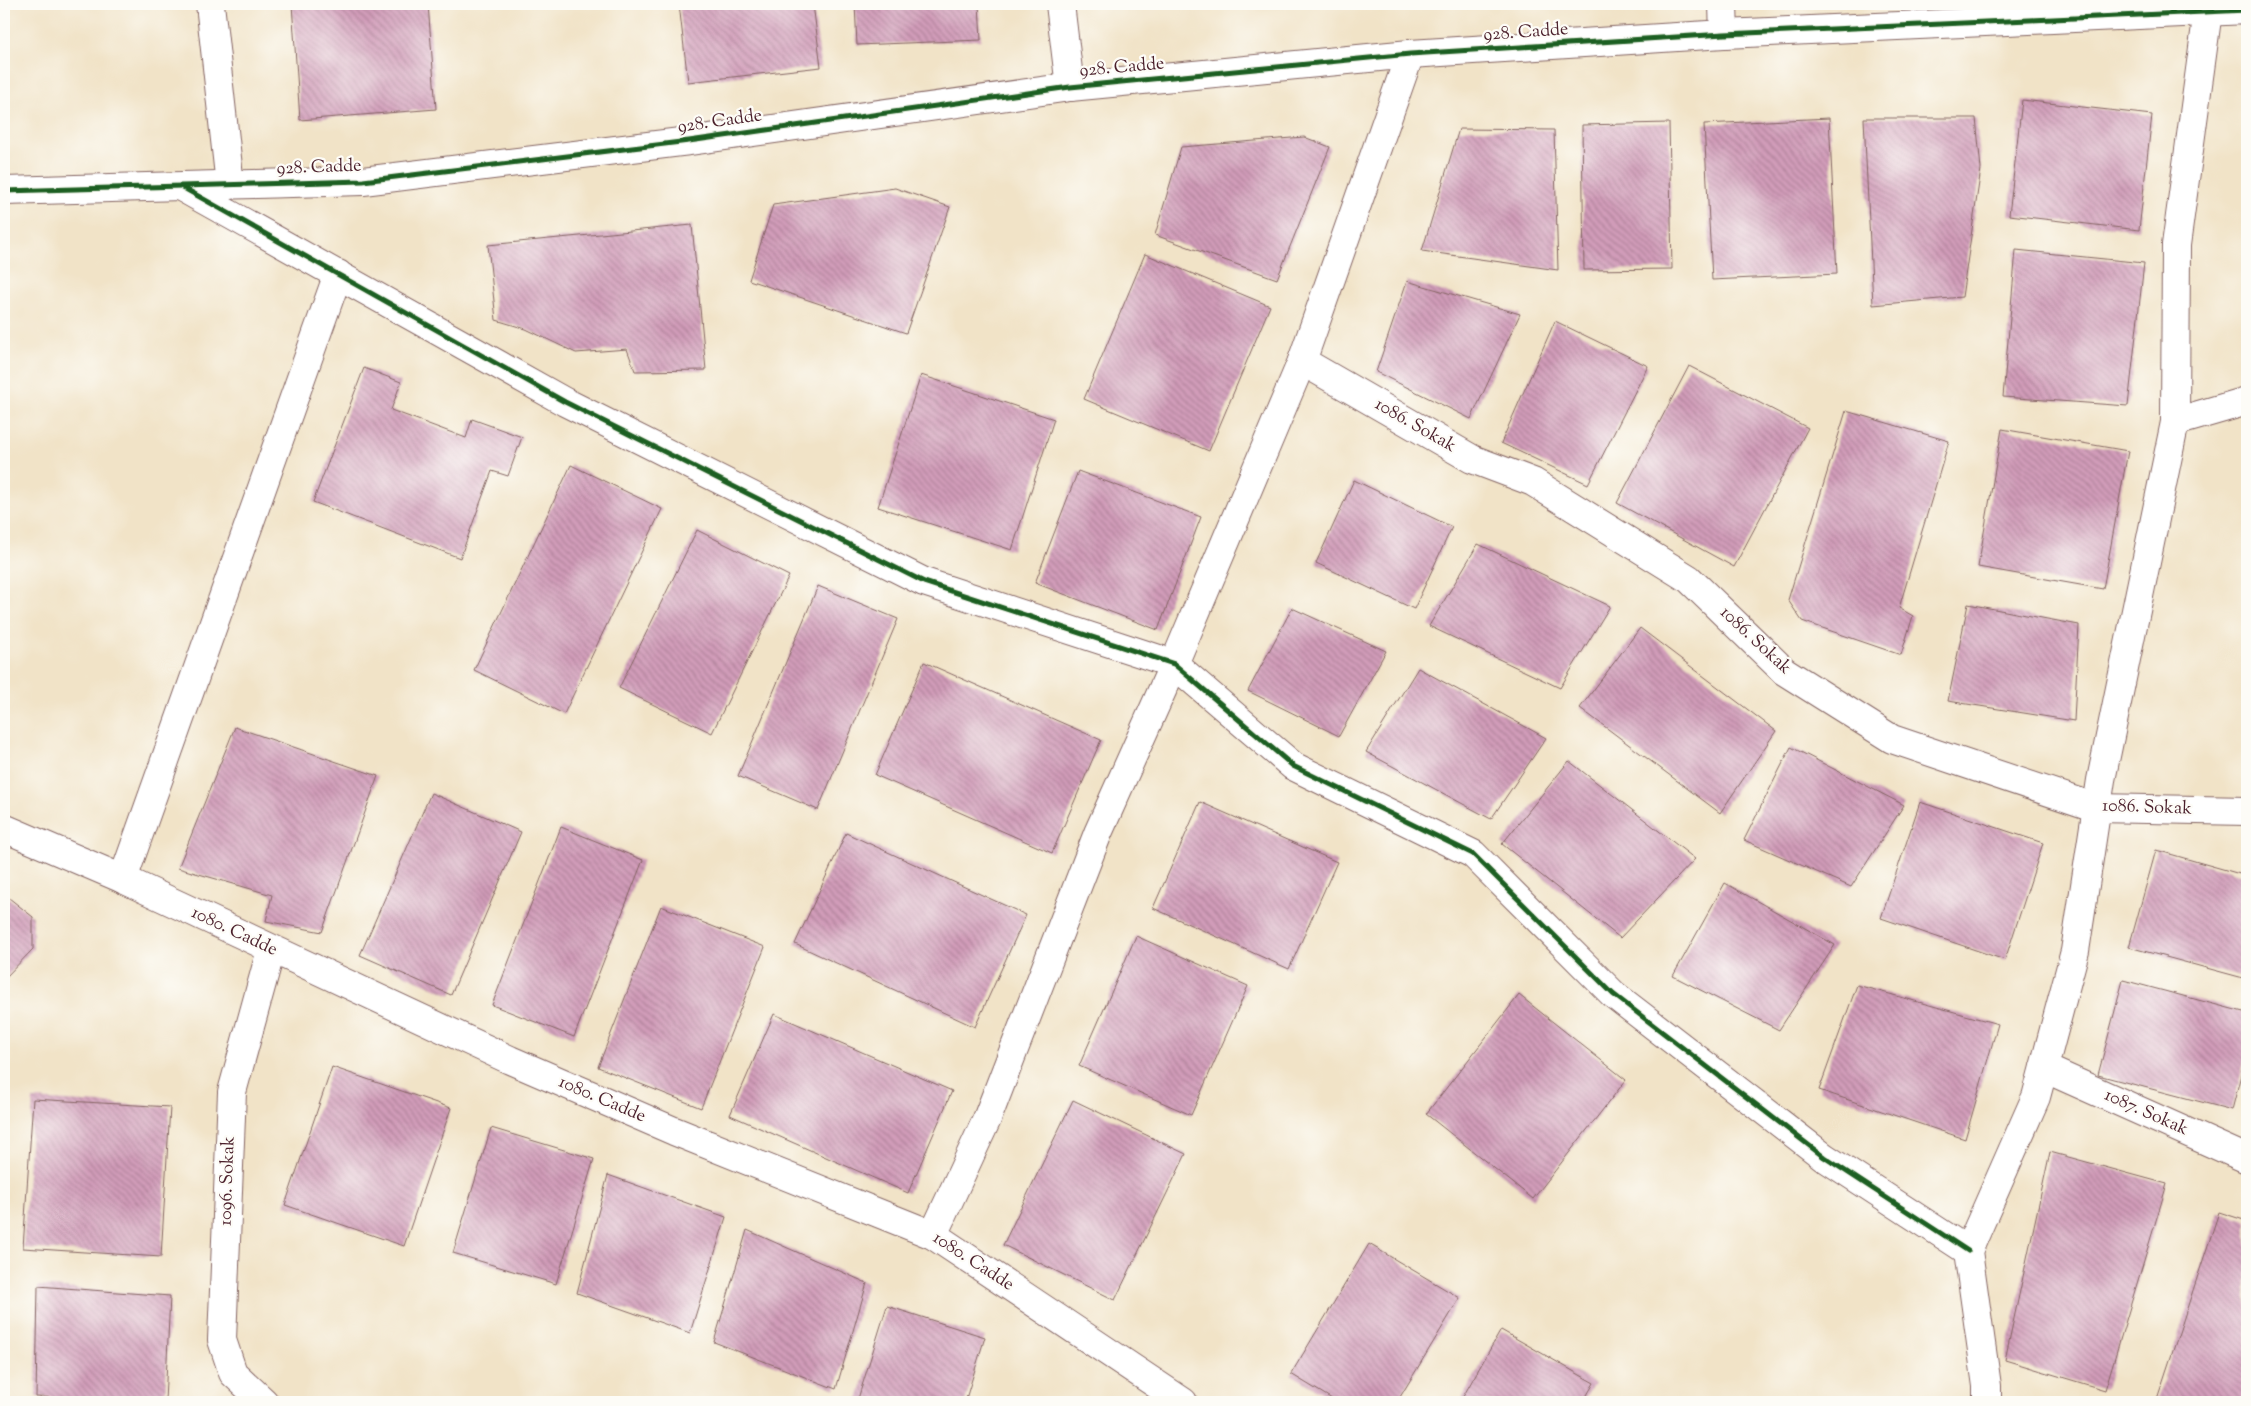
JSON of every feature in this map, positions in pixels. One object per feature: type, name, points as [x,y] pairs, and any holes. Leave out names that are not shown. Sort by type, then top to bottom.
[{"type":"street","points":[[210,4],[230,185]]},
{"type":"street","points":[[1060,4],[1070,87]]},
{"type":"street","points":[[1723,4],[1724,34]]},
{"type":"street","points":[[1988,1402],[1968,1251],[2036,1097],[2075,952],[2097,808],[2175,422],[2176,245],[2208,7]]},
{"type":"street","name":"928. Cadde","points":[[4,191],[363,181],[689,141],[1070,87],[1410,54],[1724,34],[2208,7],[2247,10]]},
{"type":"street","points":[[933,1235],[988,1119],[1098,833],[1174,664],[1302,361],[1410,54]]},
{"type":"street","points":[[181,187],[565,402],[924,582],[1174,664],[1293,766],[1473,854],[1613,994],[1824,1157],[1968,1251]]},
{"type":"street","points":[[123,878],[338,274]]},
{"type":"street","name":"1086. Sokak","points":[[1302,361],[1472,459],[1533,482],[1689,579],[1784,671],[1892,739],[2097,808],[2247,811]]},
{"type":"street","points":[[2175,422],[2247,401]]},
{"type":"street","name":"1080. Cadde","points":[[4,828],[123,878],[271,950],[501,1056],[674,1131],[933,1235],[1183,1402]]},
{"type":"street","name":"1096. Sokak","points":[[264,1402],[233,1373],[222,1340],[232,1092],[271,950]]},
{"type":"street","name":"1087. Sokak","points":[[2044,1068],[2247,1159]]},
{"type":"building","points":[[292,4],[428,4],[436,109],[300,120]]},
{"type":"building","points":[[679,4],[813,4],[821,67],[688,82]]},
{"type":"building","points":[[855,4],[979,4],[981,40],[857,45]]},
{"type":"building","points":[[2022,100],[2152,115],[2139,230],[2009,215]]},
{"type":"building","points":[[1829,118],[1837,274],[1712,280],[1704,124]]},
{"type":"building","points":[[1864,118],[1976,118],[1981,169],[1962,297],[1873,305]]},
{"type":"building","points":[[1669,123],[1672,269],[1584,270],[1582,125]]},
{"type":"building","points":[[1459,129],[1554,130],[1558,270],[1422,251]]},
{"type":"building","points":[[1304,137],[1330,147],[1277,279],[1155,235],[1181,147]]},
{"type":"building","points":[[895,188],[950,207],[906,333],[749,280],[773,205]]},
{"type":"building","points":[[692,225],[706,370],[635,371],[627,349],[576,353],[526,329],[496,320],[488,245]]},
{"type":"building","points":[[2016,250],[2144,263],[2128,406],[2003,397]]},
{"type":"building","points":[[1145,254],[1270,306],[1209,451],[1084,399]]},
{"type":"building","points":[[1407,281],[1520,314],[1471,419],[1376,372]]},
{"type":"building","points":[[1555,321],[1648,366],[1588,484],[1501,443]]},
{"type":"building","points":[[1689,366],[1808,428],[1734,567],[1617,503]]},
{"type":"building","points":[[364,368],[401,382],[391,410],[466,438],[472,419],[522,437],[508,476],[492,471],[460,558],[313,502]]},
{"type":"building","points":[[921,375],[1054,419],[1012,550],[878,507]]},
{"type":"building","points":[[1846,411],[1949,441],[1899,608],[1913,616],[1901,655],[1802,621],[1788,600]]},
{"type":"building","points":[[2002,429],[2128,451],[2103,589],[1978,567]]},
{"type":"building","points":[[571,465],[662,509],[564,714],[474,670]]},
{"type":"building","points":[[1078,471],[1201,517],[1158,630],[1035,583]]},
{"type":"building","points":[[1354,480],[1452,527],[1414,609],[1316,563]]},
{"type":"building","points":[[697,530],[789,576],[712,733],[619,688]]},
{"type":"building","points":[[1478,544],[1610,606],[1560,688],[1429,626]]},
{"type":"building","points":[[818,586],[898,619],[818,810],[738,776]]},
{"type":"building","points":[[1968,604],[2079,625],[2074,721],[1948,701]]},
{"type":"building","points":[[1292,608],[1386,651],[1339,736],[1248,691]]},
{"type":"building","points":[[1640,628],[1776,731],[1720,813],[1580,708]]},
{"type":"building","points":[[924,662],[1101,740],[1052,853],[875,775]]},
{"type":"building","points":[[1418,668],[1546,738],[1491,819],[1366,752]]},
{"type":"building","points":[[235,727],[378,776],[322,932],[266,921],[272,895],[178,868]]},
{"type":"building","points":[[1791,747],[1904,805],[1851,887],[1744,840]]},
{"type":"building","points":[[1569,761],[1695,859],[1620,938],[1502,844]]},
{"type":"building","points":[[431,793],[521,832],[451,995],[360,955]]},
{"type":"building","points":[[1200,802],[1337,862],[1289,969],[1153,908]]},
{"type":"building","points":[[1920,802],[2043,843],[2005,960],[1881,918]]},
{"type":"building","points":[[561,827],[643,860],[574,1037],[492,1005]]},
{"type":"building","points":[[846,833],[1026,915],[975,1027],[795,944]]},
{"type":"building","points":[[2156,850],[2247,876],[2247,979],[2129,947]]},
{"type":"building","points":[[1725,883],[1835,945],[1779,1030],[1673,976]]},
{"type":"building","points":[[4,894],[33,917],[33,949],[4,979]]},
{"type":"building","points":[[661,906],[765,947],[701,1108],[598,1067]]},
{"type":"building","points":[[1136,936],[1248,986],[1191,1115],[1079,1066]]},
{"type":"building","points":[[2123,980],[2247,1013],[2247,1051],[2232,1110],[2098,1075]]},
{"type":"building","points":[[1857,985],[1998,1024],[1965,1139],[1819,1090]]},
{"type":"building","points":[[1519,995],[1626,1080],[1533,1199],[1426,1114]]},
{"type":"building","points":[[774,1014],[952,1091],[908,1193],[730,1115]]},
{"type":"building","points":[[332,1067],[451,1108],[404,1246],[285,1205]]},
{"type":"building","points":[[33,1099],[170,1107],[161,1257],[23,1248]]},
{"type":"building","points":[[1073,1100],[1186,1154],[1115,1300],[1003,1245]]},
{"type":"building","points":[[491,1128],[594,1159],[556,1284],[453,1253]]},
{"type":"building","points":[[2050,1152],[2167,1184],[2105,1390],[2005,1360]]},
{"type":"building","points":[[608,1175],[726,1217],[690,1333],[577,1293]]},
{"type":"building","points":[[2219,1212],[2247,1221],[2247,1402],[2156,1402]]},
{"type":"building","points":[[747,1230],[867,1283],[836,1389],[714,1342]]},
{"type":"building","points":[[1369,1244],[1460,1298],[1397,1402],[1337,1402],[1291,1374]]},
{"type":"building","points":[[38,1286],[170,1296],[165,1402],[36,1397]]},
{"type":"building","points":[[887,1306],[985,1337],[965,1402],[857,1402]]},
{"type":"building","points":[[1501,1330],[1594,1383],[1583,1402],[1460,1402]]},
{"type":"cycle path","points":[[4,191],[363,181],[689,141],[1070,87],[1410,54],[1724,34],[2247,10]]},
{"type":"cycle path","points":[[182,187],[565,402],[924,582],[1174,664],[1293,766],[1473,854],[1613,994],[1824,1157],[1968,1251]]}]
